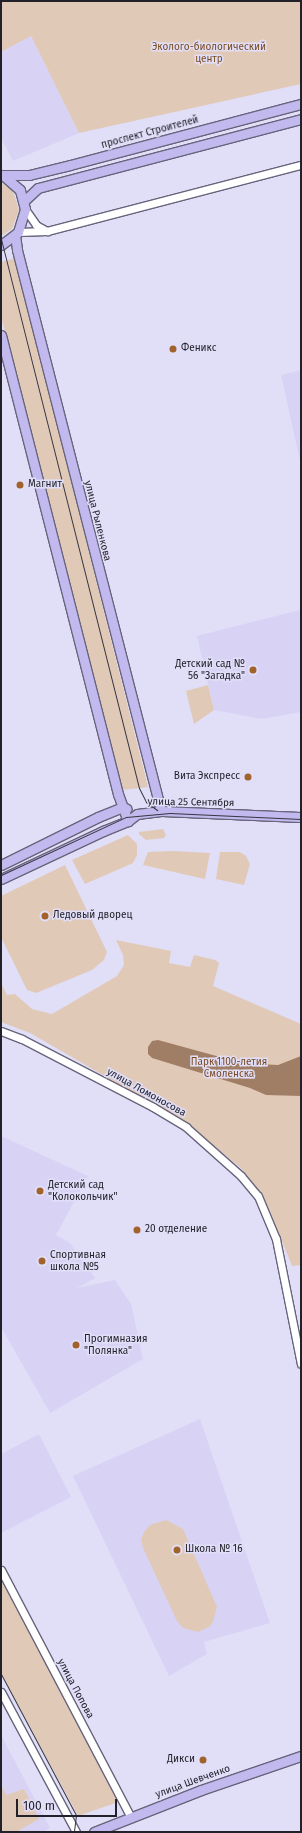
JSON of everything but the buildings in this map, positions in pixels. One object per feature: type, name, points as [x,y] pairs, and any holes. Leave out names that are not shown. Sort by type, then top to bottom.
[{"type":"main road","name":"проспект Строителей","points":[[2,175],[29,175],[63,167],[301,104]]},
{"type":"main road","points":[[1,245],[16,234],[25,205],[38,188],[301,119]]},
{"type":"main road","points":[[2,175],[13,181],[25,205]]},
{"type":"main road","name":"улица Рыленкова","points":[[16,234],[17,250],[161,811]]},
{"type":"main road","points":[[1,335],[123,807],[128,821]]},
{"type":"main road","points":[[123,807],[137,814]]},
{"type":"main road","points":[[1,865],[123,807]]},
{"type":"main road","name":"улица 25 Сентября","points":[[1,879],[103,831],[128,821],[137,814],[161,811],[301,817]]},
{"type":"main road","name":"улица Шевченко","points":[[94,1832],[201,1790],[301,1756]]},
{"type":"street","points":[[16,234],[47,231],[301,165]]},
{"type":"street","points":[[25,205],[36,224],[47,231]]},
{"type":"street","name":"улица Ломоносова","points":[[1,1031],[22,1039],[154,1107],[186,1127],[241,1176],[258,1196],[276,1239],[301,1364]]},
{"type":"street","name":"улица Попова","points":[[1,1570],[131,1818]]},
{"type":"street","points":[[1,1692],[76,1832]]},
{"type":"shaded area","points":[[31,36],[79,133],[13,161],[1,138],[1,52]]},
{"type":"shaded area","points":[[301,370],[301,465],[281,375]]},
{"type":"shaded area","name":"Детский сад № 56 \"Загадка\"","points":[[300,610],[301,712],[261,719],[214,710],[197,636]]},
{"type":"shaded area","points":[[158,1040],[242,1063],[278,1065],[301,1056],[301,1096],[266,1095],[250,1088],[152,1058],[148,1054],[148,1047],[152,1041]]},
{"type":"shaded area","points":[[1,1136],[88,1176],[56,1235],[70,1243],[95,1278],[77,1288],[115,1280],[131,1304],[143,1359],[50,1413],[1,1327]]},
{"type":"shaded area","name":"Школа № 16","points":[[200,1419],[270,1623],[204,1642],[207,1654],[169,1676],[73,1476]]},
{"type":"shaded area","points":[[39,1434],[71,1497],[1,1533],[1,1454]]},
{"type":"shaded area","points":[[1,1735],[50,1828],[43,1832],[1,1832]]},
{"type":"green space","name":"Эколого-биологический центр","points":[[1,1],[301,1],[301,84],[79,133],[31,36],[1,52]]},
{"type":"green space","points":[[1,182],[13,191],[19,210],[12,229],[1,236]]},
{"type":"green space","points":[[15,258],[148,787],[122,790],[1,316],[1,262]]},
{"type":"green space","points":[[208,685],[214,710],[194,724],[186,691]]},
{"type":"green space","points":[[163,829],[166,835],[164,838],[146,840],[139,834],[139,832]]},
{"type":"green space","points":[[128,835],[137,844],[137,855],[133,863],[85,884],[72,860]]},
{"type":"green space","points":[[172,851],[210,853],[205,879],[143,865],[148,852]]},
{"type":"green space","points":[[220,852],[240,852],[246,856],[250,864],[244,885],[216,879]]},
{"type":"green space","name":"Ледовый дворец","points":[[65,865],[107,952],[104,960],[92,970],[36,993],[27,990],[1,937],[1,896]]},
{"type":"green space","name":"Парк 1100-летия Смоленска","points":[[116,940],[171,951],[169,963],[190,967],[194,955],[215,960],[219,963],[213,986],[301,1024],[301,1265],[292,1266],[269,1209],[241,1168],[189,1126],[155,1105],[30,1033],[1,1022],[1,983],[7,995],[15,994],[32,1009],[52,1014],[117,976],[124,965],[123,955]]},
{"type":"green space","points":[[166,1520],[183,1529],[217,1607],[213,1622],[209,1627],[198,1632],[183,1628],[177,1621],[143,1548],[141,1539],[144,1532],[150,1525]]},
{"type":"green space","points":[[1,1572],[121,1801],[78,1816],[1,1673]]},
{"type":"green space","points":[[1,1785],[6,1795],[24,1789],[39,1819],[16,1832],[1,1832]]},
{"type":"tram line","points":[[1,239],[139,788],[146,802],[157,810]]},
{"type":"tram line","points":[[1,875],[126,817],[170,813],[301,819]]},
{"type":"tram line","points":[[1,1674],[76,1815],[74,1832]]},
{"type":"place","name":"Феникс","points":[[173,349]]},
{"type":"place","name":"Магнит","points":[[20,485]]},
{"type":"place","name":"Детский сад № 56 \"Загадка\"","points":[[253,670]]},
{"type":"place","name":"Вита Экспресс","points":[[248,777]]},
{"type":"place","name":"Ледовый дворец","points":[[45,916]]},
{"type":"place","name":"Детский сад \"Колокольчик\"","points":[[40,1191]]},
{"type":"place","name":"20 отделение","points":[[137,1230]]},
{"type":"place","name":"Спортивная школа №5","points":[[42,1261]]},
{"type":"place","name":"Прогимназия \"Полянка\"","points":[[76,1345]]},
{"type":"place","name":"Школа № 16","points":[[177,1550]]},
{"type":"place","name":"Дикси","points":[[203,1760]]}]
